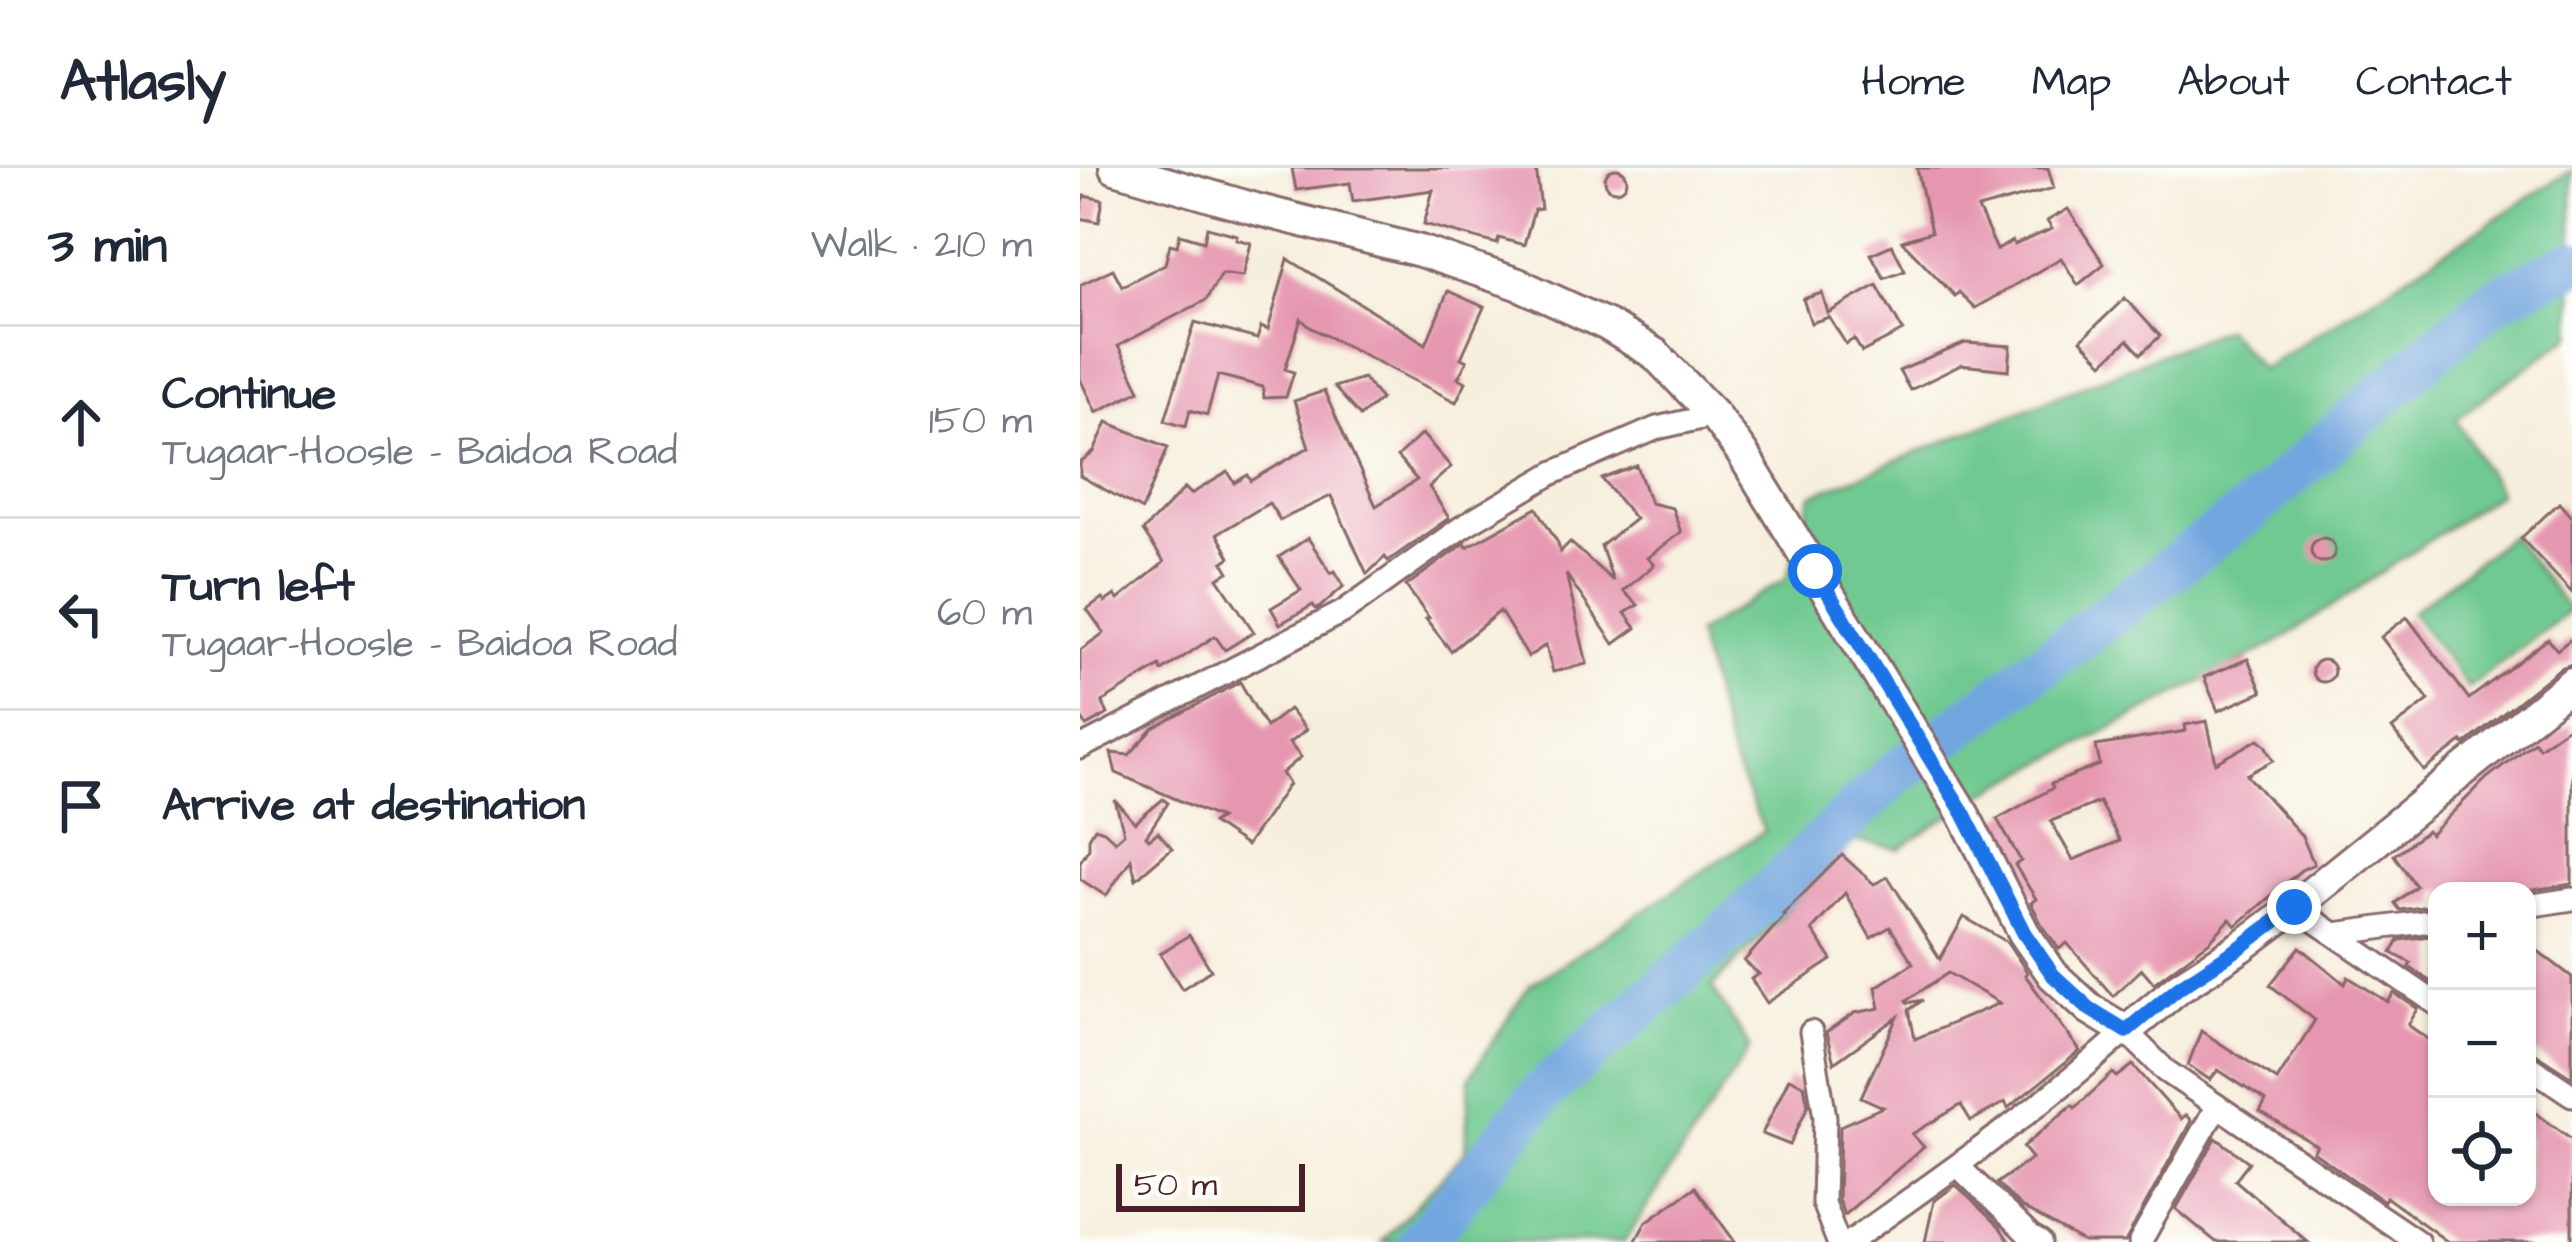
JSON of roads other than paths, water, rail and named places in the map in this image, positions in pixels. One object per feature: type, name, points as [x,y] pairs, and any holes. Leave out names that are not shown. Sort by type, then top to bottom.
[{"type":"main road","points":[[1115,168],[1420,251],[1518,284],[1607,325],[1655,354],[1714,415],[1742,453],[1964,814],[2024,933],[2053,975],[2090,1009],[2126,1031],[2179,987],[2294,907],[2572,683]]},
{"type":"street","points":[[1080,748],[1343,612],[1462,527],[1553,472],[1657,428],[1714,415]]},
{"type":"street","points":[[2536,905],[2572,899]]},
{"type":"street","points":[[2294,907],[2428,998]]},
{"type":"street","points":[[2335,934],[2428,921]]},
{"type":"street","points":[[1850,1242],[1958,1166],[2126,1031],[2166,1071],[2418,1242]]},
{"type":"street","points":[[1811,1032],[1825,1117],[1823,1203],[1838,1242]]},
{"type":"street","points":[[2536,1071],[2572,1095]]},
{"type":"street","points":[[2140,1242],[2217,1106]]},
{"type":"street","points":[[1958,1166],[2040,1242]]},
{"type":"waterway","points":[[1421,1242],[1544,1091],[1740,921],[1892,776],[2249,511],[2492,301],[2572,263]]}]
